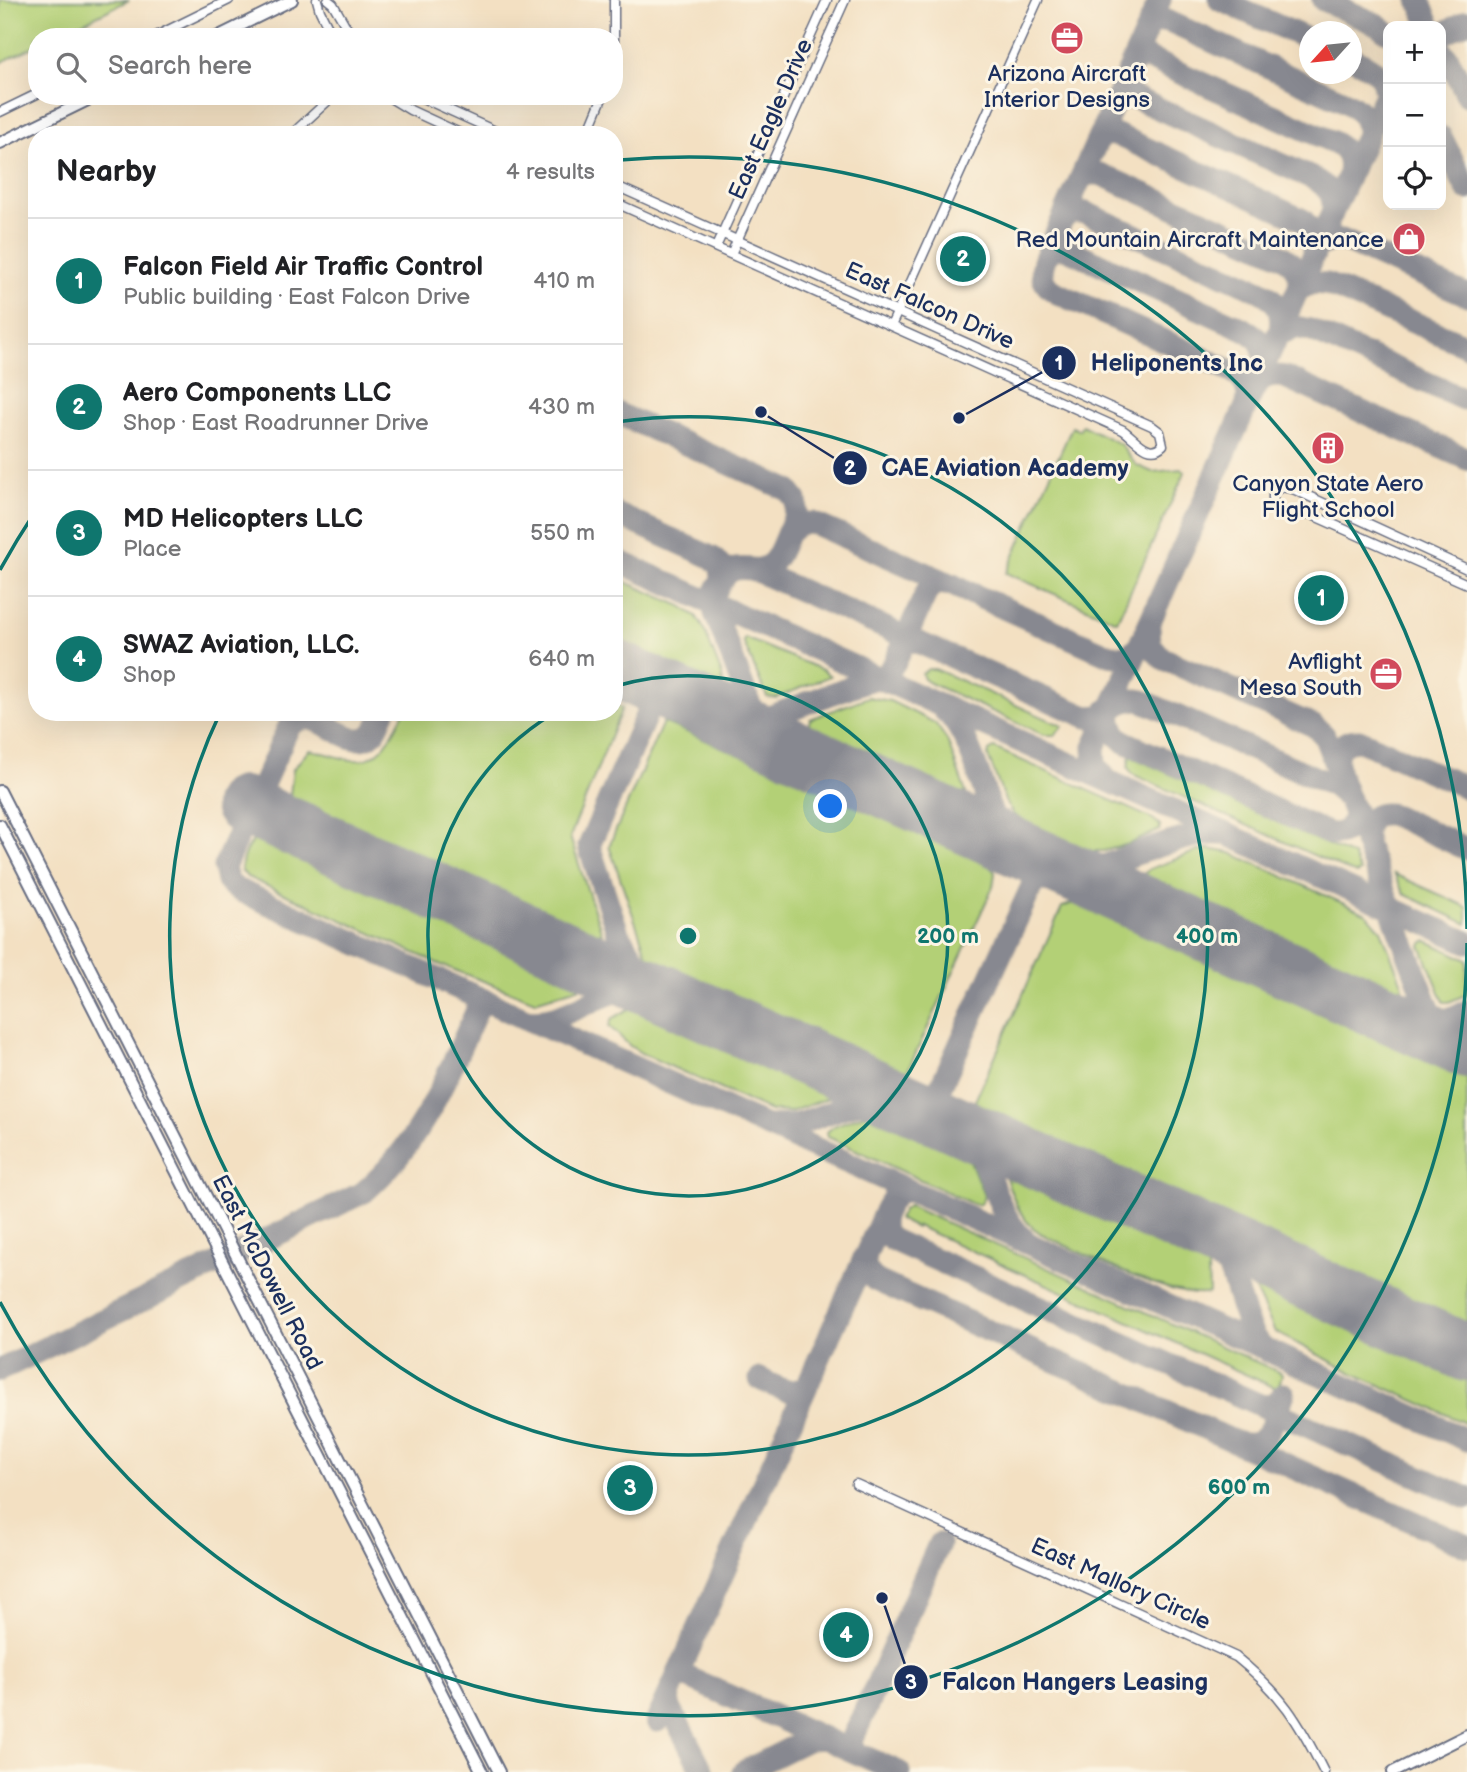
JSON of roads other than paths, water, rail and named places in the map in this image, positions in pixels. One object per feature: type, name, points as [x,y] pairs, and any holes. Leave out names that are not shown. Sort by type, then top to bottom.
[{"type":"main road","points":[[235,28],[292,0]]},
{"type":"main road","points":[[35,126],[78,105]]},
{"type":"main road","points":[[0,143],[28,129]]},
{"type":"main road","name":"East McDowell Road","points":[[0,791],[499,1772]]},
{"type":"main road","name":"East McDowell Road","points":[[0,825],[482,1772]]},
{"type":"main road","points":[[1393,1772],[1467,1735]]},
{"type":"street","points":[[172,28],[229,0]]},
{"type":"street","points":[[317,0],[329,28]]},
{"type":"street","points":[[328,0],[347,28]]},
{"type":"street","points":[[614,0],[614,28]]},
{"type":"street","name":"East Eagle Drive","points":[[716,247],[827,0]]},
{"type":"street","name":"East Eagle Drive","points":[[731,254],[845,0]]},
{"type":"street","points":[[891,326],[1038,0]]},
{"type":"street","points":[[0,112],[28,98]]},
{"type":"street","points":[[783,99],[797,106]]},
{"type":"street","points":[[301,126],[324,105]]},
{"type":"street","points":[[402,105],[445,126]]},
{"type":"street","points":[[438,105],[483,126]]},
{"type":"street","points":[[591,126],[599,105]]},
{"type":"street","name":"East Falcon Drive","points":[[623,189],[1152,426],[1160,432],[1163,445],[1156,450],[1149,450],[1124,430],[623,206]]},
{"type":"street","points":[[1467,569],[1293,489],[1282,487],[1273,492],[1273,505],[1280,512],[1310,514],[1467,584]]},
{"type":"street","name":"East Mallory Circle","points":[[856,1484],[1236,1657],[1288,1707],[1324,1772]]},
{"type":"place","name":"Arizona Aircraft Interior Designs","points":[[1067,38]]},
{"type":"place","name":"Red Mountain Aircraft Maintenance","points":[[1409,239]]},
{"type":"place","name":"Aero Components LLC","points":[[963,259]]},
{"type":"place","name":"CAE Aviation Academy","points":[[761,412]]},
{"type":"place","name":"Heliponents Inc","points":[[959,418]]},
{"type":"place","name":"Canyon State Aero Flight School","points":[[1328,448]]},
{"type":"place","name":"Falcon Field Air Traffic Control","points":[[1321,598]]},
{"type":"place","name":"Avflight Mesa South","points":[[1386,674]]},
{"type":"place","name":"MD Helicopters LLC","points":[[630,1488]]},
{"type":"place","name":"Falcon Hangers Leasing","points":[[882,1598]]},
{"type":"place","name":"SWAZ Aviation, LLC.","points":[[846,1635]]}]
